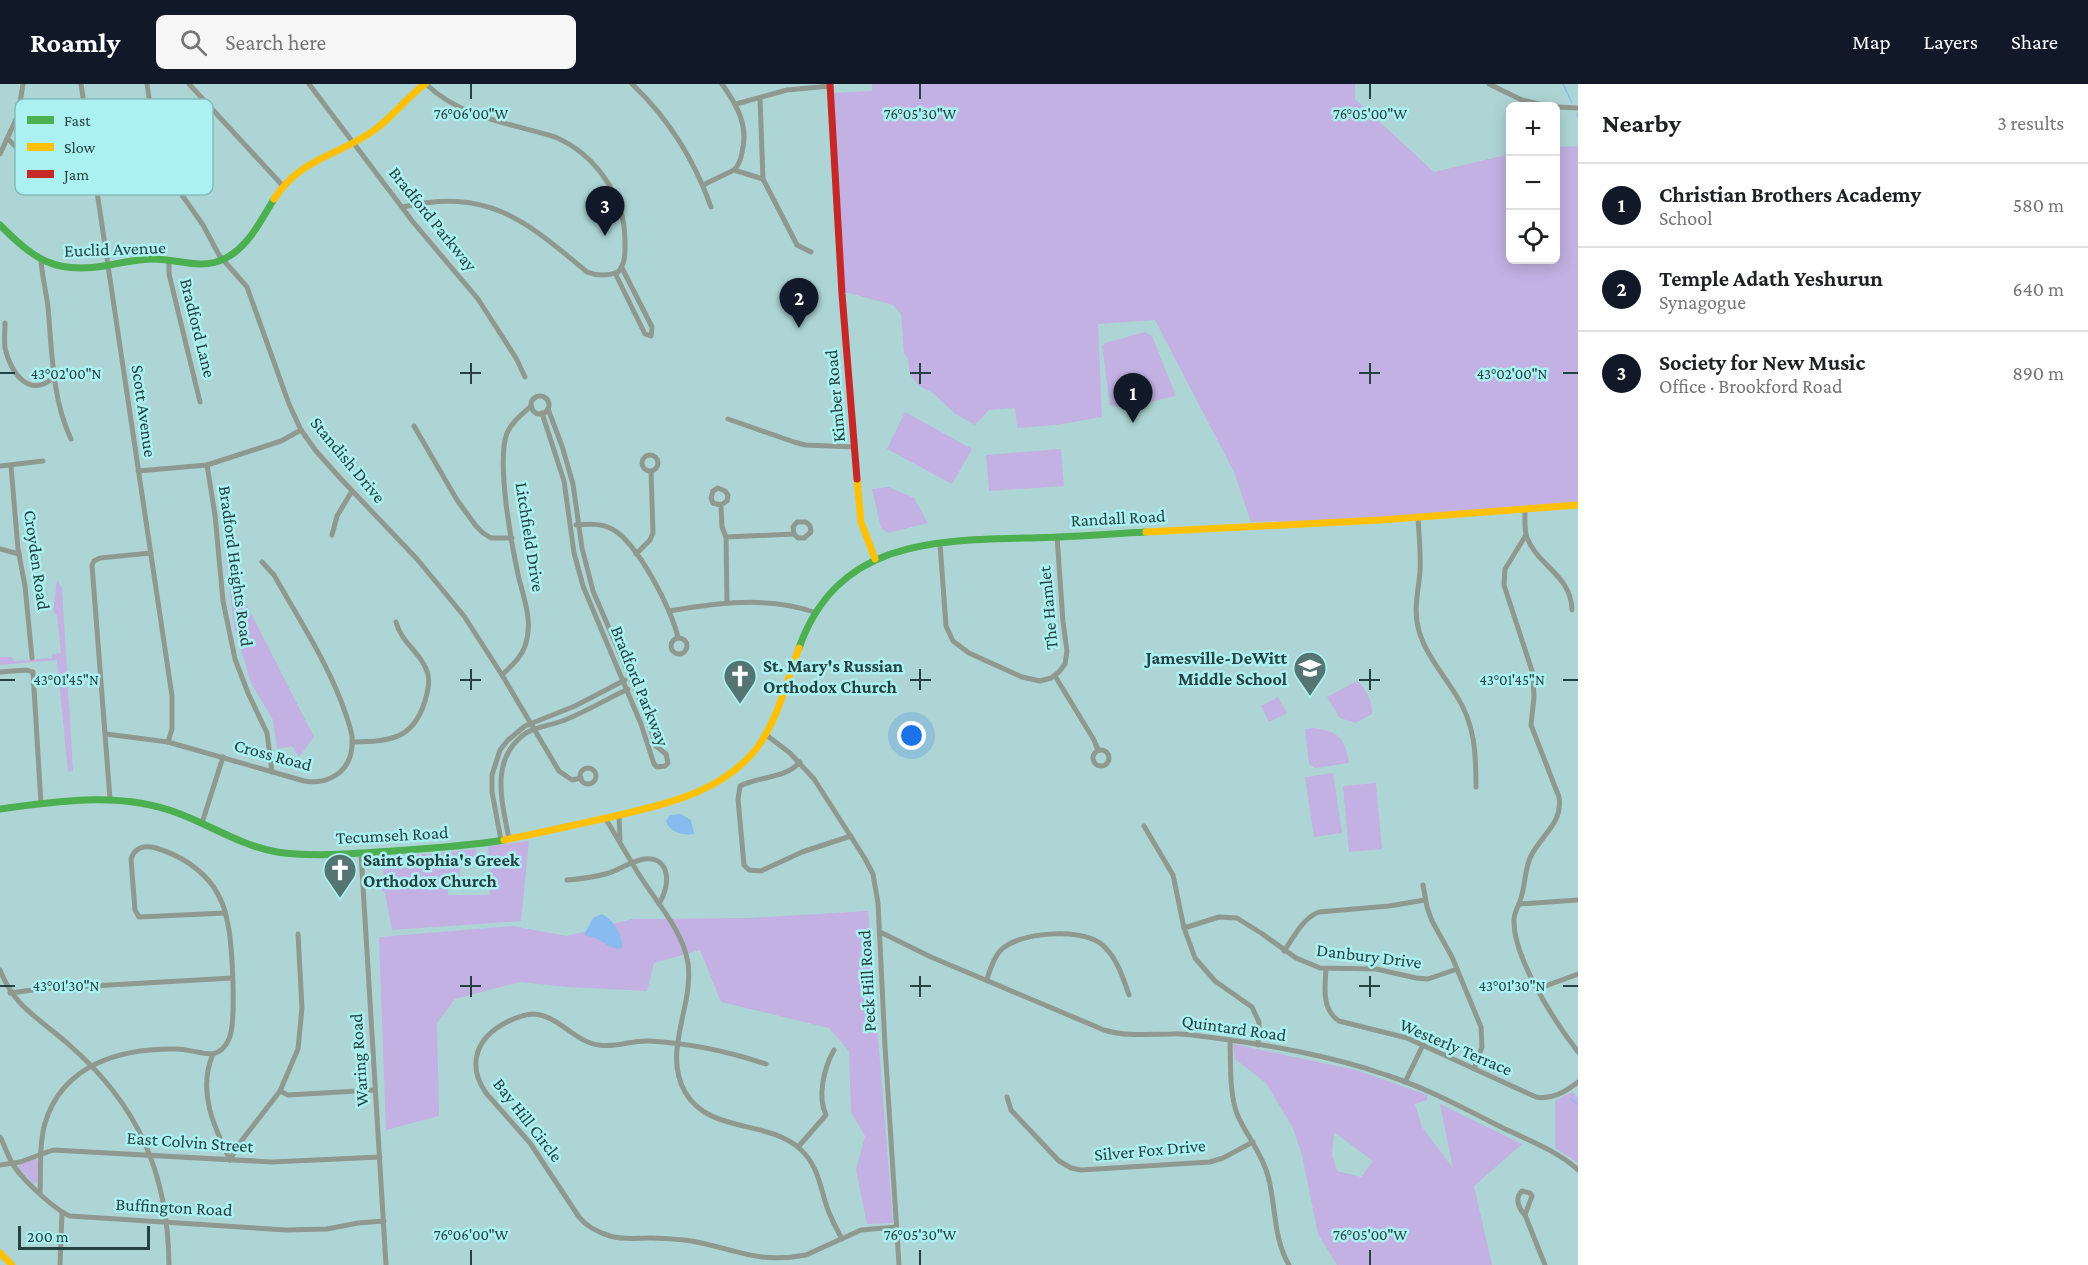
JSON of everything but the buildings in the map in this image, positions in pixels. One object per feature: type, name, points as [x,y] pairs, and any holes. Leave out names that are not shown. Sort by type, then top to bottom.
[{"type":"street","points":[[21,99],[22,84]]},
{"type":"street","name":"Scott Avenue","points":[[81,84],[83,99]]},
{"type":"street","name":"Standish Drive","points":[[147,84],[149,99]]},
{"type":"street","points":[[189,84],[203,99]]},
{"type":"street","name":"Bradford Parkway","points":[[309,84],[403,207],[478,299],[516,358],[525,377]]},
{"type":"street","points":[[223,259],[249,238],[283,186],[305,165],[354,143],[380,127],[426,84],[439,96],[466,112],[555,137],[586,157],[604,177],[616,200],[625,234],[626,253],[622,267],[615,273],[595,275],[587,272],[542,235],[518,219],[497,209],[442,202],[403,207]]},
{"type":"street","points":[[632,84],[669,124],[681,141],[703,185],[711,207]]},
{"type":"street","points":[[703,185],[734,170],[741,157],[745,132],[743,121],[736,104],[722,84]]},
{"type":"street","points":[[1489,84],[1531,102]]},
{"type":"street","points":[[736,104],[787,90],[830,85]]},
{"type":"street","name":"Kimber Road","points":[[830,85],[842,294],[861,522],[875,559]]},
{"type":"street","points":[[760,98],[763,180],[797,245],[811,252]]},
{"type":"street","points":[[1560,107],[1578,108]]},
{"type":"street","points":[[213,110],[283,186]]},
{"type":"street","points":[[0,154],[15,122]]},
{"type":"street","points":[[8,139],[15,146]]},
{"type":"street","points":[[734,170],[763,180]]},
{"type":"street","name":"Scott Avenue","points":[[97,195],[172,696],[172,729],[168,742]]},
{"type":"street","name":"Standish Drive","points":[[182,195],[223,259],[247,287],[289,404],[301,430],[316,451],[417,559],[464,616],[559,771],[572,780],[581,778]]},
{"type":"street","name":"Euclid Avenue","points":[[0,225],[26,251],[58,266],[75,268],[153,259],[204,264],[223,259]]},
{"type":"street","points":[[41,260],[46,288],[54,376],[60,412],[71,440]]},
{"type":"street","name":"Bradford Lane","points":[[169,261],[169,274],[200,402]]},
{"type":"street","points":[[615,273],[645,334],[651,336],[652,327],[622,267]]},
{"type":"street","points":[[5,323],[6,352],[21,381],[37,386],[54,376]]},
{"type":"street","points":[[542,396],[548,402],[548,409],[542,413],[536,413],[531,406],[535,398],[542,396]]},
{"type":"street","name":"Litchfield Drive","points":[[502,675],[521,654],[528,632],[528,613],[512,538],[503,457],[505,442],[512,425],[531,406]]},
{"type":"street","name":"Bradford Parkway","points":[[542,413],[564,481],[574,553],[583,586],[641,724],[655,766],[665,766],[668,759],[666,754],[656,746],[630,677],[593,591],[582,548],[573,484],[548,409]]},
{"type":"street","points":[[728,419],[805,445],[854,447]]},
{"type":"street","points":[[414,426],[476,526],[491,538],[512,538]]},
{"type":"street","points":[[138,471],[207,465],[281,441],[301,430]]},
{"type":"street","points":[[0,466],[43,461]]},
{"type":"street","name":"Bradford Heights Road","points":[[207,465],[215,515],[223,601],[235,659],[267,733],[272,772]]},
{"type":"street","name":"Croyden Road","points":[[11,466],[19,554],[26,585],[32,658]]},
{"type":"street","points":[[636,554],[650,540],[653,533],[651,471]]},
{"type":"street","points":[[332,535],[337,516],[352,491]]},
{"type":"street","points":[[721,505],[722,527],[726,537],[727,603]]},
{"type":"street","name":"Randall Road","points":[[765,734],[778,707],[802,637],[814,612],[841,581],[862,565],[914,546],[1418,517],[1578,505]]},
{"type":"street","points":[[1525,509],[1526,535],[1543,561],[1566,585],[1572,610]]},
{"type":"street","points":[[1418,517],[1420,572],[1416,597],[1418,628],[1425,648],[1457,696],[1471,724],[1477,754],[1476,787]]},
{"type":"street","points":[[572,526],[603,525],[626,539],[651,577],[669,611],[678,638]]},
{"type":"street","points":[[726,537],[794,534]]},
{"type":"street","points":[[1526,535],[1505,569],[1504,585],[1533,674],[1534,697],[1531,725],[1559,797],[1560,808],[1556,822],[1529,860],[1514,918],[1514,927],[1521,953],[1537,989],[1551,1015],[1578,1052]]},
{"type":"street","name":"The Hamlet","points":[[940,544],[946,626],[953,641],[969,652],[1031,680],[1046,680],[1055,676],[1065,664],[1067,651],[1057,536]]},
{"type":"street","points":[[0,549],[19,554]]},
{"type":"street","points":[[110,799],[92,565],[100,558],[151,553]]},
{"type":"street","points":[[262,562],[274,575],[329,674],[346,715],[352,742],[388,740],[401,736],[417,722],[424,704],[429,687],[426,670],[399,633],[396,622]]},
{"type":"street","points":[[669,611],[727,603],[770,603],[814,612]]},
{"type":"street","points":[[0,672],[27,670],[33,672],[41,804]]},
{"type":"street","points":[[1055,676],[1098,750]]},
{"type":"street","points":[[501,840],[492,792],[494,764],[500,750],[508,740],[531,722],[568,709],[630,677]]},
{"type":"street","points":[[509,839],[501,799],[500,771],[507,754],[516,742],[534,729],[564,720],[633,686]]},
{"type":"street","name":"Cross Road","points":[[106,734],[168,742],[304,781],[324,781],[341,771],[350,757],[352,742]]},
{"type":"street","name":"Peck Hill Road","points":[[765,734],[800,762],[814,779],[873,874],[877,888],[899,1265]]},
{"type":"street","name":"Tecumseh Road","points":[[0,808],[89,799],[129,800],[164,808],[236,840],[275,852],[314,854],[432,849],[509,839],[693,796],[714,785],[738,767],[765,734]]},
{"type":"street","points":[[202,823],[223,757]]},
{"type":"street","points":[[800,762],[795,768],[786,772],[740,786],[738,799],[744,865],[749,870],[761,871],[802,852],[851,836]]},
{"type":"street","points":[[619,815],[621,842]]},
{"type":"street","points":[[604,818],[681,940],[688,961],[689,988],[678,1044],[678,1072],[686,1094],[694,1104],[717,1119],[772,1133],[798,1147],[818,1173],[827,1209],[842,1239]]},
{"type":"street","points":[[1144,826],[1173,875],[1189,945],[1203,968],[1215,981],[1252,1006],[1259,1022],[1258,1045]]},
{"type":"street","points":[[40,1193],[45,1125],[50,1111],[70,1083],[92,1065],[105,1058],[137,1052],[174,1049],[213,1054],[221,1050],[229,1041],[232,1031],[234,1018],[230,937],[225,913],[213,886],[191,864],[167,851],[152,847],[138,848],[133,852],[131,860],[135,910],[139,916],[225,913]]},
{"type":"street","name":"Waring Road","points":[[361,853],[386,1265]]},
{"type":"street","points":[[567,880],[594,877],[643,859],[656,861],[665,871],[668,883],[667,890],[659,904]]},
{"type":"street","points":[[1423,885],[1432,921],[1457,969],[1482,1032],[1482,1047],[1474,1069]]},
{"type":"street","points":[[1284,951],[1305,921],[1319,912],[1389,906],[1425,900]]},
{"type":"street","points":[[1519,904],[1578,900]]},
{"type":"street","name":"Danbury Drive","points":[[1184,928],[1219,917],[1237,918],[1296,958],[1312,966],[1326,969],[1377,969],[1428,979],[1457,969]]},
{"type":"street","name":"Quintard Road","points":[[880,933],[1104,1030],[1136,1036],[1174,1034],[1230,1040],[1366,1068],[1405,1082],[1525,1139],[1562,1158],[1578,1170]]},
{"type":"street","points":[[230,1160],[239,1144],[280,1091],[295,1059],[301,1032],[302,987],[298,934]]},
{"type":"street","points":[[987,980],[998,954],[1011,944],[1041,936],[1074,934],[1093,939],[1107,950],[1117,964],[1129,995]]},
{"type":"street","name":"Westerly Terrace","points":[[1326,969],[1325,996],[1327,1005],[1335,1018],[1349,1024],[1407,1038],[1541,1098],[1557,1095],[1578,1082]]},
{"type":"street","points":[[0,970],[10,993],[29,1013],[92,1065],[127,1111],[151,1154],[167,1222],[169,1265]]},
{"type":"street","points":[[1537,989],[1578,974]]},
{"type":"street","points":[[10,993],[40,989],[232,978]]},
{"type":"street","name":"Bay Hill Circle","points":[[766,1064],[729,1052],[678,1044],[647,1041],[615,1046],[596,1045],[575,1037],[553,1020],[543,1016],[526,1015],[490,1032],[478,1051],[476,1071],[480,1085],[530,1143],[579,1217],[591,1229],[613,1237],[686,1240],[752,1262],[796,1258],[829,1246],[861,1230],[896,1227]]},
{"type":"street","points":[[1230,1040],[1233,1100],[1238,1116],[1267,1173],[1280,1245],[1289,1265]]},
{"type":"street","points":[[1405,1082],[1423,1045]]},
{"type":"street","points":[[798,1147],[826,1115],[822,1107],[826,1064],[834,1050]]},
{"type":"street","points":[[213,1054],[207,1070],[207,1101],[214,1126],[230,1160]]},
{"type":"street","points":[[280,1091],[288,1095],[375,1090]]},
{"type":"street","name":"Silver Fox Drive","points":[[1007,1097],[1011,1110],[1059,1161],[1071,1168],[1081,1170],[1210,1162],[1223,1158],[1253,1142]]},
{"type":"street","points":[[0,1137],[12,1163],[62,1213],[60,1265]]},
{"type":"street","name":"East Colvin Street","points":[[0,1165],[53,1150],[273,1162],[380,1157]]},
{"type":"street","name":"Buffington Road","points":[[62,1213],[70,1216],[309,1230],[384,1221]]},
{"type":"street","points":[[1525,1215],[1545,1265]]},
{"type":"street","points":[[0,1253],[12,1265]]},
{"type":"shaded area","points":[[872,84],[1355,84],[1355,99],[1434,172],[1506,155],[1506,264],[1560,264],[1560,147],[1578,146],[1578,505],[1278,525],[1276,521],[1251,522],[1234,472],[1155,320],[1098,324],[1102,417],[1056,425],[1017,428],[1015,408],[989,410],[975,425],[954,413],[933,393],[919,386],[910,375],[908,359],[904,353],[901,314],[893,305],[845,292],[831,93],[872,91]]},
{"type":"shaded area","points":[[1145,332],[1152,336],[1176,396],[1122,408],[1110,405],[1102,346],[1105,343]]},
{"type":"shaded area","points":[[905,412],[972,449],[952,484],[887,449]]},
{"type":"shaded area","points":[[1061,449],[1064,486],[989,491],[986,455]]},
{"type":"shaded area","points":[[889,487],[914,498],[928,523],[888,533],[881,528],[872,489]]},
{"type":"shaded area","points":[[225,553],[229,561],[230,572],[314,737],[299,757],[292,746],[277,749],[273,720],[251,683],[234,626]]},
{"type":"shaded area","points":[[57,580],[62,588],[73,771],[68,772],[57,660],[0,665],[0,657],[12,657],[14,661],[52,658],[52,654],[61,653],[57,615],[53,612]]},
{"type":"shaded area","points":[[1357,681],[1368,696],[1372,714],[1356,723],[1340,718],[1327,697]]},
{"type":"shaded area","points":[[1278,697],[1287,713],[1269,722],[1261,706]]},
{"type":"shaded area","points":[[1305,729],[1329,731],[1339,737],[1345,747],[1349,763],[1315,768],[1309,764]]},
{"type":"shaded area","points":[[1333,773],[1342,833],[1314,837],[1305,777]]},
{"type":"shaded area","points":[[1376,783],[1382,849],[1349,852],[1343,786]]},
{"type":"shaded area","points":[[529,841],[521,921],[392,930],[385,893],[382,891],[384,878],[382,864],[385,856],[476,849],[477,858],[462,860],[459,879],[448,880],[448,895],[490,895],[488,846]]},
{"type":"shaded area","points":[[868,911],[893,1223],[867,1224],[856,1170],[865,1136],[851,1112],[849,1051],[829,1028],[721,1002],[700,950],[654,963],[647,991],[520,982],[455,999],[437,1023],[439,1116],[386,1130],[379,937],[512,926],[567,936],[632,919],[747,918]]},
{"type":"shaded area","points":[[1233,1044],[1356,1070],[1427,1095],[1427,1100],[1415,1104],[1422,1127],[1453,1168],[1440,1104],[1522,1144],[1474,1186],[1492,1265],[1337,1265],[1318,1234],[1302,1155],[1293,1128],[1266,1083],[1235,1059]],"holes":[[[1334,1132],[1373,1161],[1361,1177],[1337,1171],[1332,1155]]]},
{"type":"shaded area","points":[[1572,1092],[1578,1097],[1578,1163],[1555,1148],[1555,1101]]},
{"type":"shaded area","points":[[35,1159],[38,1161],[37,1183],[34,1184],[18,1167],[20,1164]]},
{"type":"water","points":[[681,814],[691,820],[694,834],[677,832],[668,825],[666,821],[670,815]]},
{"type":"water","points":[[602,914],[617,929],[622,948],[612,947],[596,938],[584,935],[593,918]]},
{"type":"waterway","points":[[1563,84],[1572,103]]},
{"type":"waterway","points":[[1571,1099],[1578,1105]]},
{"type":"traffic: fast","points":[[0,225],[35,255],[58,266],[87,268],[154,259],[208,264],[226,258],[241,247],[254,232],[274,199]]},
{"type":"traffic: fast","points":[[799,648],[816,612],[838,586],[864,566],[893,553],[925,545],[959,541],[1146,532]]},
{"type":"traffic: fast","points":[[0,809],[68,801],[136,802],[180,814],[239,841],[264,849],[302,854],[425,849],[504,840]]},
{"type":"traffic: slow","points":[[274,199],[296,174],[373,131],[425,84]]},
{"type":"traffic: slow","points":[[857,479],[861,522],[875,559]]},
{"type":"traffic: slow","points":[[1146,532],[1381,520],[1578,505]]},
{"type":"traffic: slow","points":[[504,840],[652,807],[692,794],[729,775],[745,761],[766,734],[799,648]]},
{"type":"traffic: slow","points":[[0,1253],[12,1265]]},
{"type":"traffic: jam","points":[[830,84],[842,294],[857,479]]},
{"type":"place","name":"Society for New Music","points":[[605,236]]},
{"type":"place","name":"Temple Adath Yeshurun","points":[[799,328]]},
{"type":"place","name":"Christian Brothers Academy","points":[[1133,423]]},
{"type":"place","name":"Jamesville-DeWitt Middle School","points":[[1310,697]]},
{"type":"place","name":"St. Mary's Russian Orthodox Church","points":[[740,705]]},
{"type":"place","name":"Saint Sophia's Greek Orthodox Church","points":[[340,899]]}]
